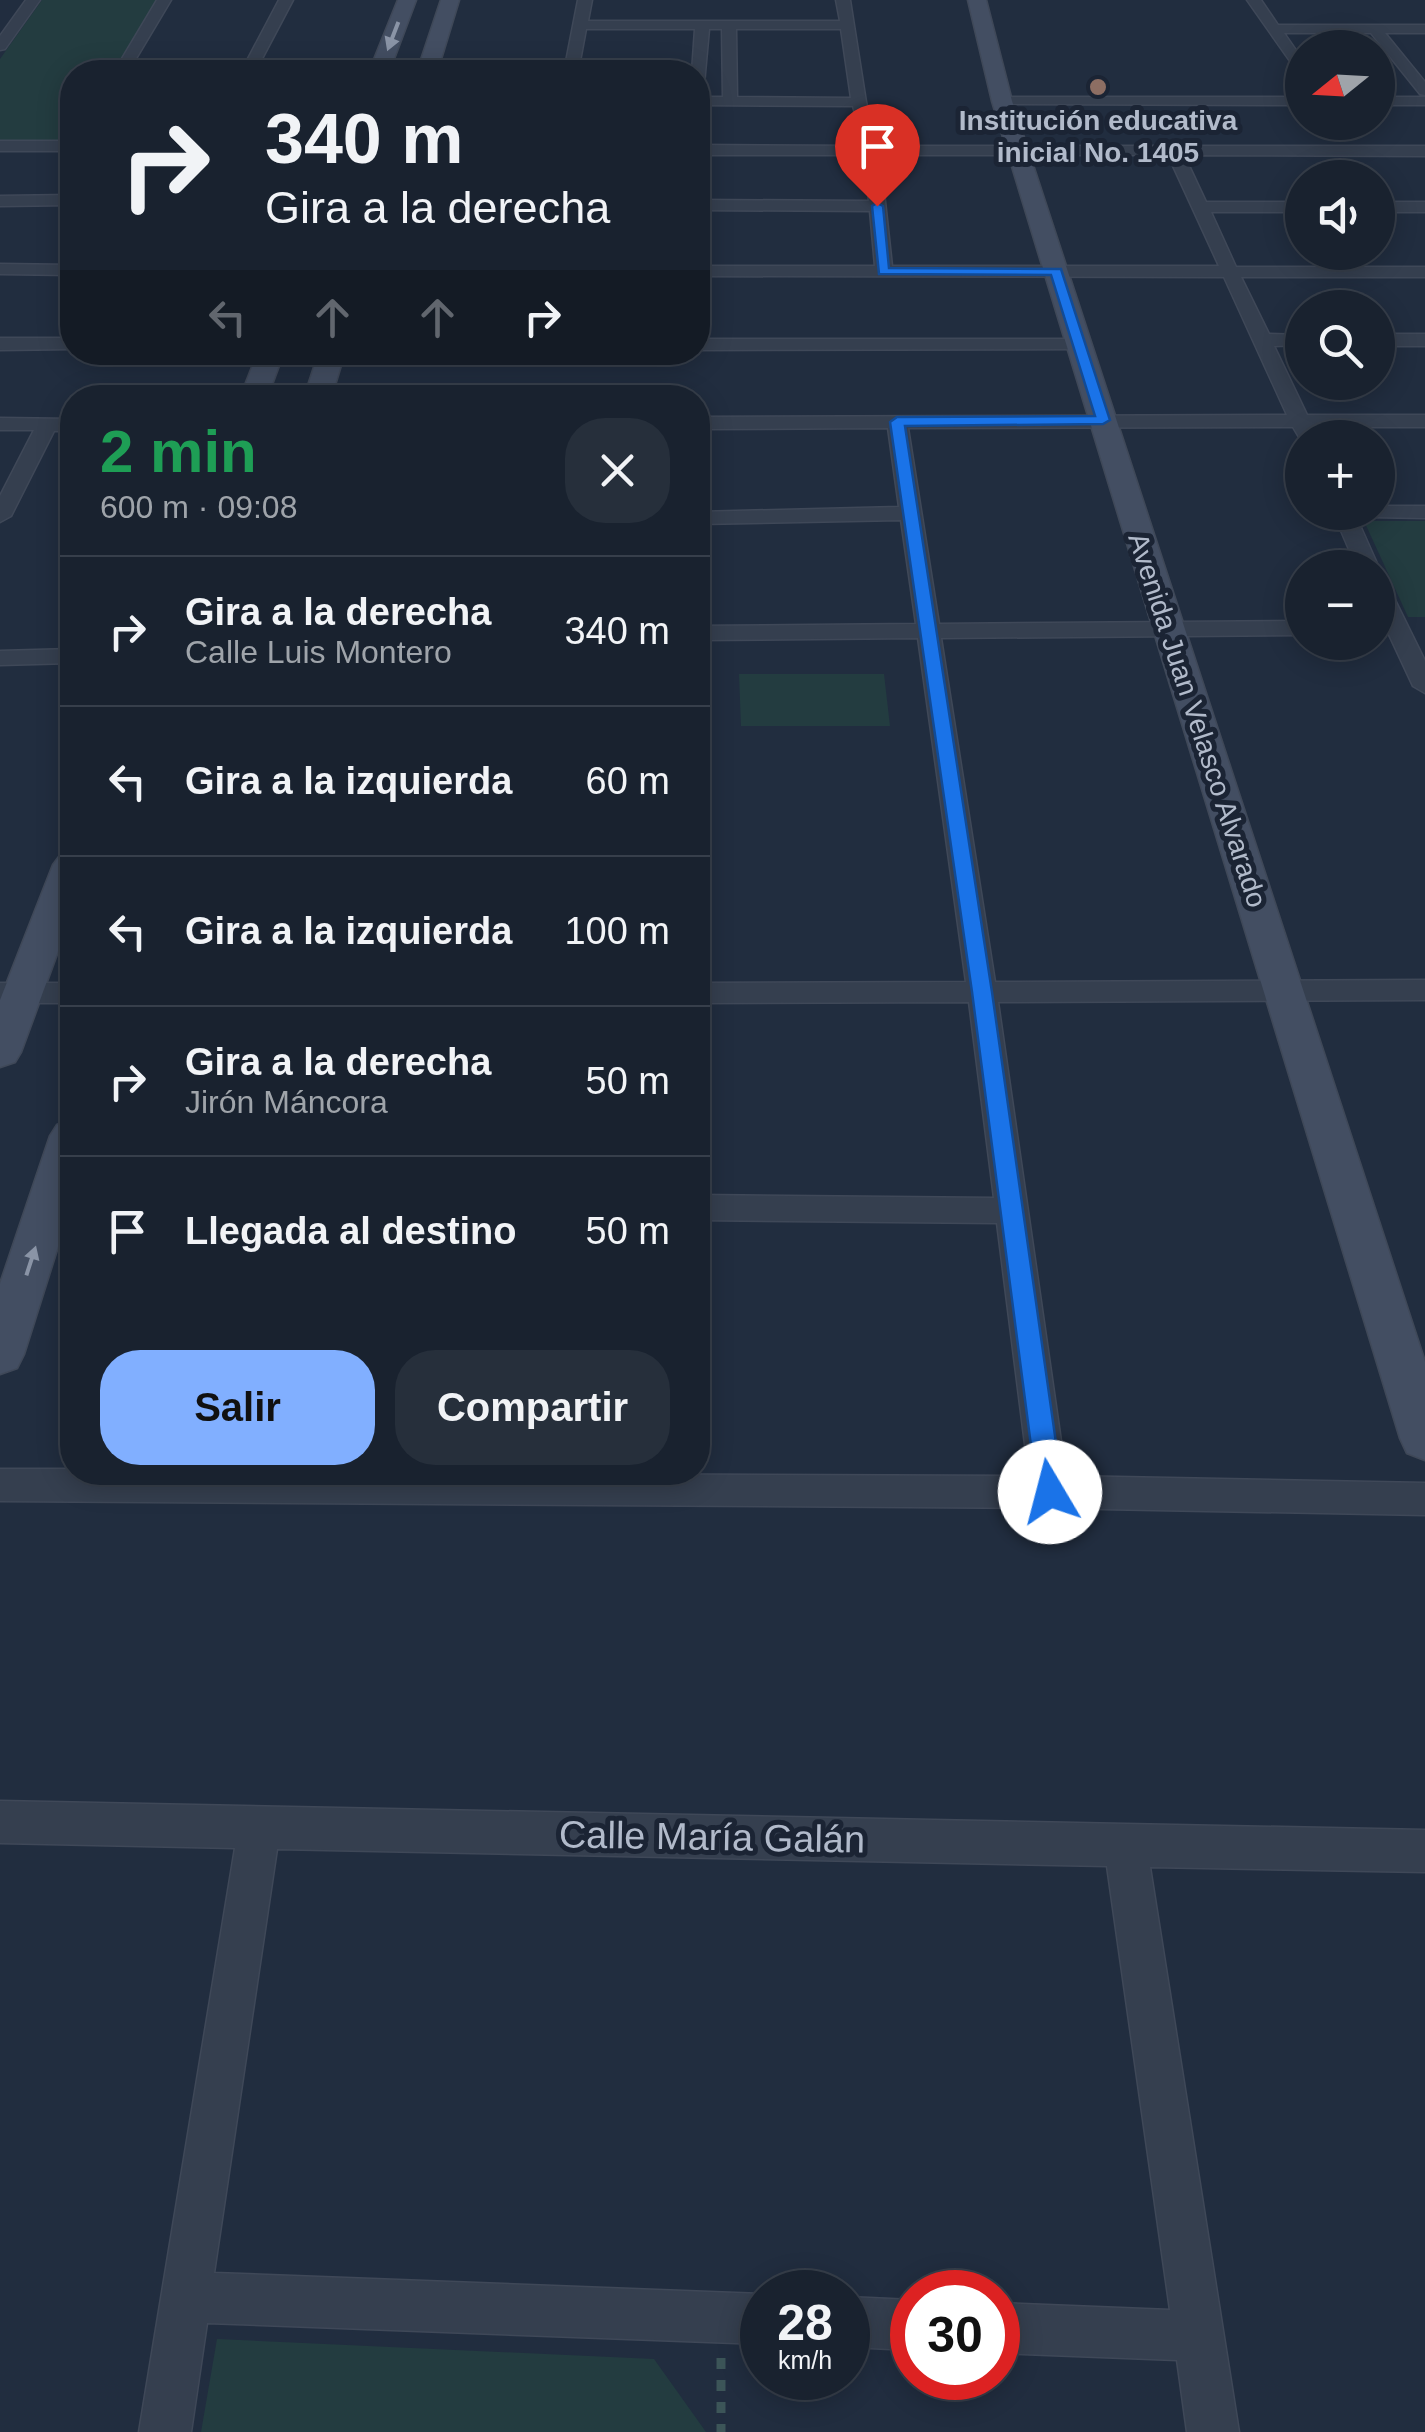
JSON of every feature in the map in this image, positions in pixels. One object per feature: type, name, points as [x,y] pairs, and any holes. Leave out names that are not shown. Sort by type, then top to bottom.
[{"type":"street","points":[[0,46],[33,0]]},
{"type":"street","points":[[128,60],[164,0]]},
{"type":"street","points":[[254,60],[286,0]]},
{"type":"street","points":[[383,60],[407,0]]},
{"type":"street","points":[[431,60],[450,0]]},
{"type":"street","points":[[573,60],[585,0]]},
{"type":"street","points":[[843,0],[858,102],[872,150],[884,272]]},
{"type":"street","name":"Avenida Juan Velasco Alvarado","points":[[977,0],[1002,101],[1425,1438]]},
{"type":"street","points":[[1254,0],[1285,45]]},
{"type":"street","points":[[580,24],[846,26]]},
{"type":"street","points":[[700,60],[702,25]]},
{"type":"street","points":[[729,25],[730,101]]},
{"type":"street","points":[[1273,29],[1425,29]]},
{"type":"street","points":[[1375,29],[1425,92]]},
{"type":"street","points":[[710,101],[858,102]]},
{"type":"street","points":[[1002,101],[1285,101]]},
{"type":"street","points":[[1395,101],[1425,101]]},
{"type":"street","points":[[0,146],[60,146]]},
{"type":"street","points":[[710,150],[1425,152]]},
{"type":"street","points":[[1174,151],[1299,420]]},
{"type":"street","points":[[0,201],[60,200]]},
{"type":"street","points":[[710,205],[877,206]]},
{"type":"street","points":[[1200,207],[1285,207]]},
{"type":"street","points":[[1395,207],[1425,208]]},
{"type":"street","points":[[0,269],[60,270]]},
{"type":"street","points":[[710,272],[1425,272]]},
{"type":"street","points":[[1261,340],[1285,340]]},
{"type":"street","points":[[1395,340],[1425,340]]},
{"type":"street","points":[[0,344],[60,344]]},
{"type":"street","points":[[710,344],[1079,345]]},
{"type":"street","points":[[710,423],[1103,420],[1285,428]]},
{"type":"street","points":[[897,422],[982,992],[1050,1492]]},
{"type":"street","points":[[1395,424],[1425,422]]},
{"type":"street","points":[[0,424],[60,425]]},
{"type":"street","points":[[0,516],[47,425]]},
{"type":"street","points":[[710,518],[911,512]]},
{"type":"street","points":[[1395,512],[1425,512]]},
{"type":"street","points":[[710,632],[1285,628]]},
{"type":"street","points":[[1395,628],[1425,628]]},
{"type":"street","points":[[1395,640],[1425,686]]},
{"type":"street","points":[[0,658],[60,656]]},
{"type":"street","points":[[0,1052],[12,992],[60,890]]},
{"type":"street","points":[[710,993],[1425,990]]},
{"type":"street","points":[[12,992],[60,993]]},
{"type":"street","points":[[0,1354],[60,1172]]},
{"type":"street","points":[[710,1208],[1012,1212]]},
{"type":"street","points":[[0,1486],[70,1485]]},
{"type":"street","points":[[605,1485],[1425,1499]]},
{"type":"street","name":"Calle María Galán","points":[[0,1822],[1425,1851]]},
{"type":"street","points":[[165,2432],[260,1828]]},
{"type":"street","points":[[1125,1845],[1213,2432]]},
{"type":"street","points":[[186,2297],[740,2318]]},
{"type":"street","points":[[1020,2329],[1198,2336]]},
{"type":"path","points":[[720,2432],[740,2328]]},
{"type":"green space","points":[[42,0],[159,0],[123,60],[60,60],[60,141],[0,141],[0,59]]},
{"type":"green space","points":[[1395,521],[1425,521],[1425,617],[1408,617],[1395,589],[1395,550],[1377,550],[1368,530],[1395,530]]},
{"type":"green space","points":[[739,674],[884,674],[890,726],[741,726]]},
{"type":"green space","points":[[217,2339],[654,2359],[706,2432],[201,2432]]},
{"type":"place","name":"Institución educativa inicial No. 1405","points":[[1098,87]]},
{"type":"route","points":[[877,206],[884,272],[1056,272],[1103,420],[897,422],[982,992],[1050,1492]]}]
